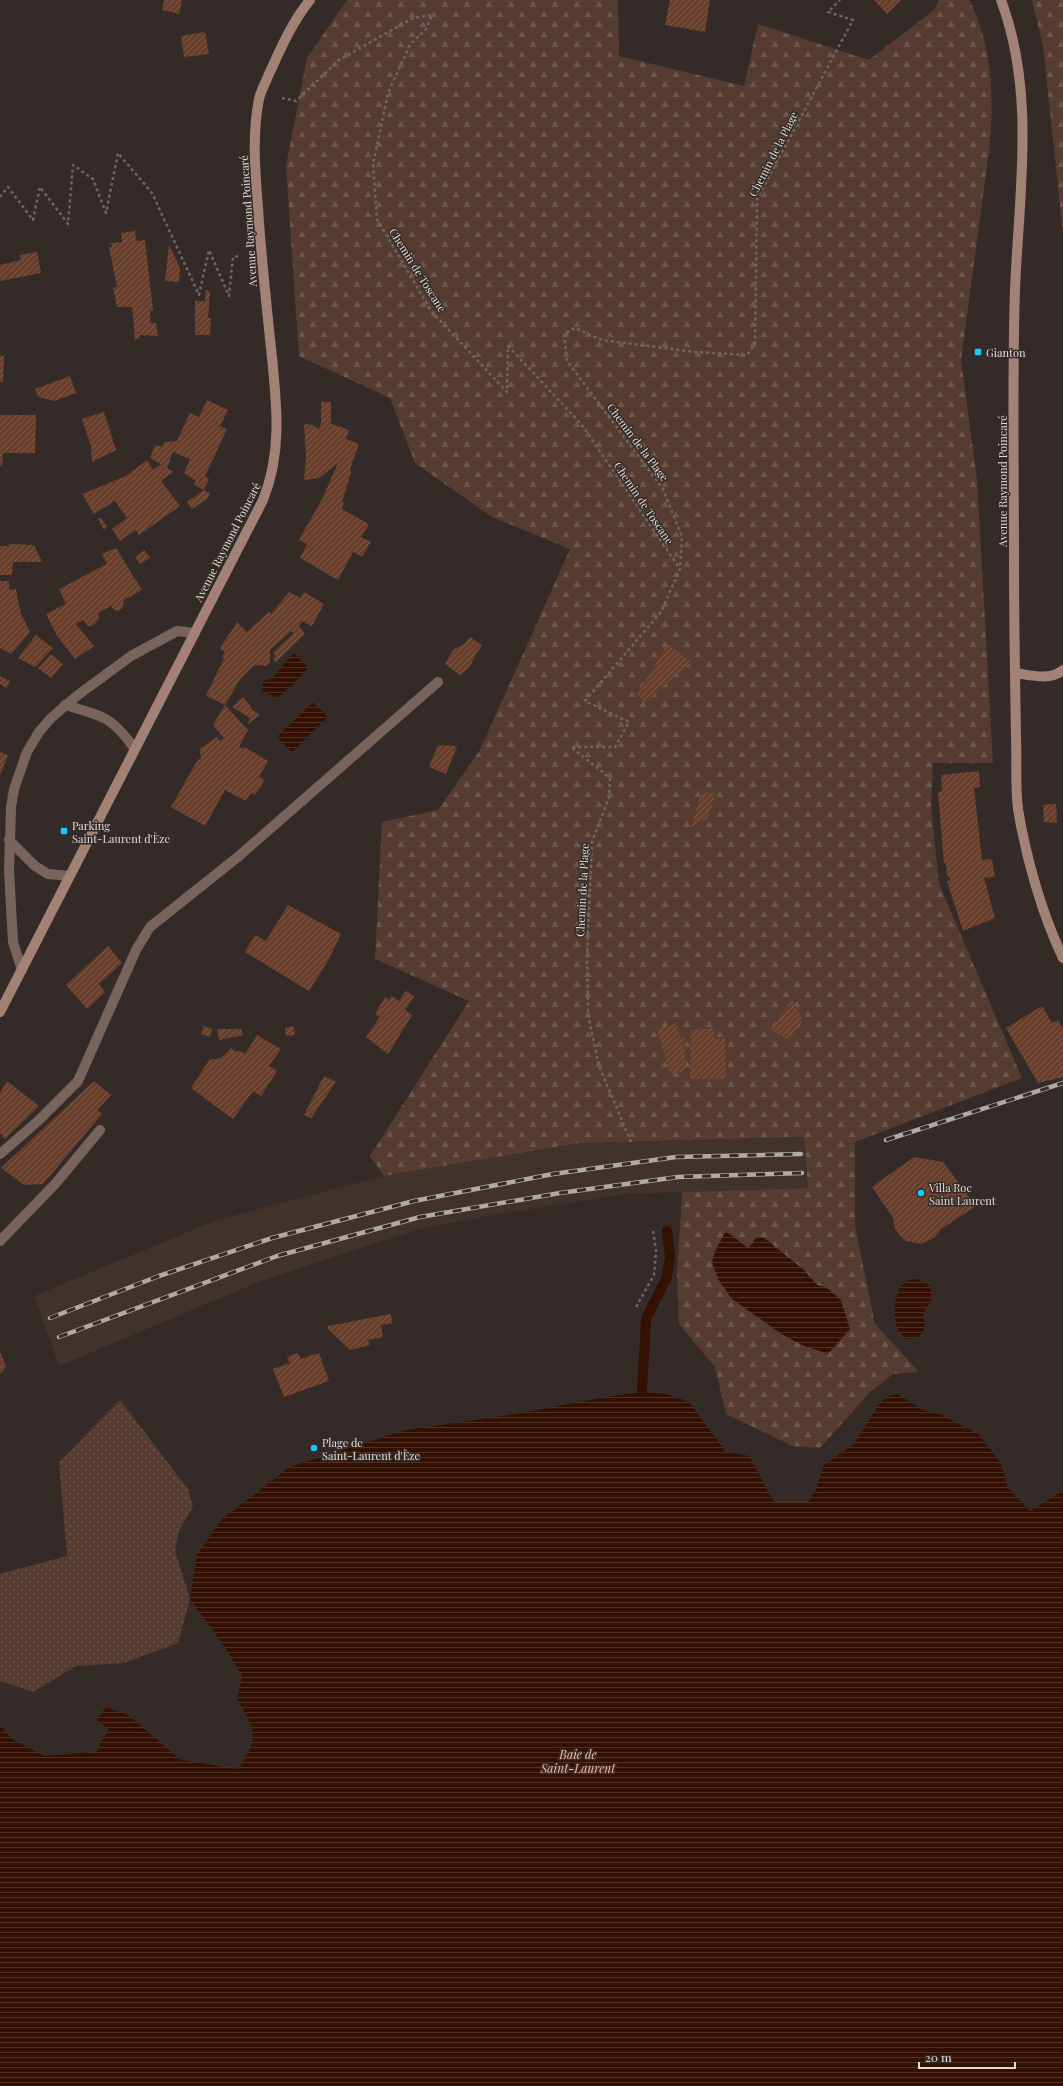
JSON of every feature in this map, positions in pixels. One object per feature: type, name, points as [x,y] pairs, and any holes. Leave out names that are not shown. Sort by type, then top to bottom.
[{"type":"main road","name":"Avenue Raymond Poincaré","points":[[0,1012],[263,500],[275,464],[277,440],[276,393],[261,252],[255,163],[255,130],[259,98],[282,44],[300,12],[310,0]]},
{"type":"main road","name":"Avenue Raymond Poincaré","points":[[1001,0],[1013,41],[1019,78],[1023,126],[1022,192],[1015,287],[1013,353],[1015,674],[1018,808],[1039,900],[1063,958]]},
{"type":"main road","points":[[1015,674],[1041,676],[1056,675],[1063,670]]},
{"type":"lane","points":[[22,970],[13,942],[9,871],[11,808],[20,769],[39,732],[65,705],[131,656],[156,642],[177,631],[195,633]]},
{"type":"lane","points":[[0,1154],[38,1122],[78,1081],[136,950],[150,927],[240,856],[438,682]]},
{"type":"lane","points":[[65,705],[100,715],[111,721],[122,731],[135,749]]},
{"type":"lane","points":[[10,840],[35,866],[48,874],[69,876]]},
{"type":"lane","points":[[0,1241],[56,1183],[100,1130]]},
{"type":"path","name":"Chemin de la Plage","points":[[632,1142],[599,1066],[588,1015],[587,956],[592,842],[609,797],[610,778],[571,747],[615,747],[629,722],[585,701],[661,612],[680,569],[682,537],[663,489],[567,361],[564,334],[574,328],[602,340],[695,352],[747,355],[755,344],[757,199],[852,20],[828,12],[840,0]]},
{"type":"path","name":"Chemin de Toscane","points":[[259,98],[296,101],[339,60],[413,18],[432,15],[426,29],[410,45],[388,93],[373,164],[377,219],[431,311],[507,392],[508,346],[582,425],[680,569]]},
{"type":"path","points":[[0,197],[8,187],[33,220],[40,187],[68,224],[73,165],[93,179],[106,213],[118,153],[152,193],[199,295],[208,250],[229,296],[233,257],[261,252]]},
{"type":"path","points":[[636,1307],[654,1275],[656,1251],[654,1230]]},
{"type":"shaded area","points":[[804,1137],[808,1188],[623,1194],[487,1216],[419,1229],[256,1283],[59,1366],[34,1296],[217,1220],[384,1176],[579,1143]]},
{"type":"green space","points":[[347,0],[618,0],[619,56],[744,86],[758,24],[869,60],[934,10],[939,0],[969,0],[983,34],[990,70],[992,106],[990,143],[961,360],[977,480],[993,763],[933,763],[931,807],[939,884],[1022,1078],[855,1142],[855,1226],[875,1324],[919,1372],[893,1374],[870,1392],[820,1448],[793,1446],[726,1414],[715,1367],[679,1324],[677,1275],[682,1192],[808,1188],[804,1137],[579,1143],[384,1176],[370,1156],[469,1001],[375,959],[382,822],[438,810],[480,750],[570,549],[492,517],[415,463],[390,398],[299,356],[286,166],[307,58]]},
{"type":"green space","points":[[1032,0],[1063,0],[1063,234],[1043,46]]},
{"type":"green space","points":[[120,1400],[188,1489],[193,1507],[179,1530],[175,1551],[190,1599],[178,1643],[124,1663],[76,1666],[33,1692],[0,1681],[0,1574],[67,1556],[59,1462]]},
{"type":"water","points":[[294,653],[308,668],[293,685],[277,698],[262,691],[263,681],[271,679]]},
{"type":"water","points":[[313,702],[328,717],[292,752],[277,737]]},
{"type":"water","points":[[726,1231],[748,1248],[757,1237],[763,1237],[804,1270],[817,1285],[826,1287],[841,1300],[850,1329],[828,1354],[802,1345],[783,1335],[732,1299],[718,1279],[712,1262],[715,1251]]},
{"type":"water","points":[[917,1279],[929,1285],[931,1289],[931,1296],[929,1304],[923,1314],[925,1322],[923,1333],[916,1338],[908,1339],[902,1335],[896,1322],[896,1296],[903,1284],[909,1280]]},
{"type":"water","name":"Baie de Saint-Laurent","points":[[642,1392],[667,1394],[689,1402],[726,1452],[749,1456],[774,1502],[808,1502],[816,1489],[824,1465],[854,1444],[880,1403],[888,1396],[897,1394],[923,1410],[942,1415],[978,1434],[1001,1463],[1008,1488],[1030,1511],[1063,1491],[1063,2086],[0,2086],[0,1725],[12,1739],[44,1756],[96,1752],[109,1729],[97,1720],[106,1707],[128,1715],[181,1760],[239,1769],[250,1748],[253,1734],[249,1720],[237,1699],[242,1676],[224,1646],[190,1599],[197,1555],[222,1519],[290,1467],[406,1430],[521,1413],[605,1397]]},
{"type":"building","points":[[164,0],[182,0],[179,14],[162,10]]},
{"type":"building","points":[[670,0],[710,0],[705,32],[665,25]]},
{"type":"building","points":[[874,0],[901,0],[887,14]]},
{"type":"building","points":[[205,32],[209,54],[184,57],[181,36]]},
{"type":"building","points":[[135,231],[136,241],[145,240],[153,311],[150,311],[151,323],[156,323],[158,336],[140,335],[139,339],[135,339],[132,307],[117,307],[113,288],[117,287],[109,247],[112,247],[111,243],[122,242],[121,233]]},
{"type":"building","points":[[169,245],[180,268],[179,282],[165,281]]},
{"type":"building","points":[[37,252],[41,273],[0,281],[0,265],[21,260],[20,255]]},
{"type":"building","points":[[206,290],[210,292],[208,318],[211,318],[210,335],[195,335],[195,301],[205,301]]},
{"type":"building","points":[[0,356],[4,356],[3,382],[0,382]]},
{"type":"building","points":[[70,376],[76,393],[54,401],[38,397],[35,389]]},
{"type":"building","points":[[207,400],[228,410],[220,426],[227,429],[205,476],[209,479],[204,490],[194,485],[196,481],[184,473],[190,459],[173,452],[167,468],[173,472],[161,481],[180,506],[139,535],[136,530],[120,541],[112,529],[127,518],[115,501],[94,514],[82,494],[126,476],[147,460],[153,470],[161,464],[150,458],[155,445],[162,447],[164,442],[177,441],[190,413],[199,417]]},
{"type":"building","points":[[321,402],[331,402],[331,424],[349,430],[346,439],[359,444],[350,469],[351,473],[342,502],[344,503],[342,509],[369,524],[361,537],[371,542],[362,557],[353,552],[338,580],[300,558],[307,544],[299,540],[322,499],[338,463],[319,478],[304,480],[306,457],[304,424],[312,425],[319,429],[321,423]]},
{"type":"building","points":[[104,412],[116,450],[92,462],[91,446],[82,419]]},
{"type":"building","points":[[0,415],[36,415],[35,453],[3,453],[2,466],[0,466]]},
{"type":"building","points":[[204,490],[210,494],[206,500],[192,509],[187,502]]},
{"type":"building","points":[[101,518],[107,527],[104,530],[98,519]]},
{"type":"building","points":[[9,544],[34,545],[42,562],[13,562],[12,575],[0,575],[0,546],[9,546]]},
{"type":"building","points":[[116,548],[142,590],[124,600],[123,608],[118,611],[114,610],[111,606],[98,613],[99,619],[93,626],[88,626],[83,620],[76,624],[94,646],[75,659],[57,636],[46,614],[66,604],[59,589],[107,564],[102,554]]},
{"type":"building","points":[[144,550],[150,558],[140,564],[135,557]]},
{"type":"building","points":[[0,581],[9,581],[9,590],[16,589],[21,614],[30,632],[11,654],[0,648]]},
{"type":"building","points":[[289,592],[301,598],[304,592],[324,604],[312,626],[302,621],[299,626],[305,634],[276,662],[273,659],[276,656],[273,653],[294,633],[291,631],[270,650],[270,662],[266,666],[254,665],[240,679],[225,705],[206,696],[224,658],[222,657],[225,652],[220,648],[237,622],[247,632],[269,612],[271,614]]},
{"type":"building","points":[[36,635],[53,648],[35,667],[18,658]]},
{"type":"building","points":[[470,637],[482,645],[469,668],[460,675],[445,664],[453,650],[464,644]]},
{"type":"building","points":[[668,644],[691,662],[645,702],[637,694]]},
{"type":"building","points":[[51,654],[63,664],[51,678],[38,668]]},
{"type":"building","points":[[0,676],[10,681],[6,688],[0,684]]},
{"type":"building","points":[[243,697],[252,708],[251,709],[260,715],[248,724],[250,718],[232,707]]},
{"type":"building","points":[[225,705],[248,730],[239,747],[243,749],[244,747],[268,761],[259,777],[264,779],[262,785],[255,795],[251,793],[246,801],[225,790],[205,826],[171,807],[198,759],[201,760],[200,749],[217,737],[220,741],[224,738],[213,725]]},
{"type":"building","points":[[438,745],[457,746],[446,774],[429,767]]},
{"type":"building","points":[[0,752],[8,755],[0,776]]},
{"type":"building","points":[[979,771],[980,787],[974,788],[982,860],[992,859],[995,877],[984,878],[995,918],[963,931],[947,881],[951,880],[947,875],[946,863],[944,863],[938,792],[942,791],[941,775]]},
{"type":"building","points":[[702,791],[715,794],[708,818],[691,827]]},
{"type":"building","points":[[1056,804],[1057,823],[1044,822],[1043,805]]},
{"type":"building","points":[[288,905],[341,934],[329,959],[309,991],[245,952],[255,935],[266,941]]},
{"type":"building","points":[[108,946],[122,963],[99,984],[105,992],[87,1009],[66,985]]},
{"type":"building","points":[[406,991],[414,996],[405,1010],[412,1015],[388,1054],[366,1037],[380,1017],[375,1014],[385,997],[389,1000],[392,996],[399,1001]]},
{"type":"building","points":[[792,1000],[803,1020],[789,1041],[771,1029]]},
{"type":"building","points":[[1042,1006],[1052,1023],[1058,1020],[1063,1029],[1063,1077],[1038,1083],[1006,1028]]},
{"type":"building","points":[[676,1023],[681,1038],[685,1038],[685,1071],[670,1074],[657,1029]]},
{"type":"building","points":[[204,1026],[212,1029],[210,1037],[201,1034]]},
{"type":"building","points":[[293,1026],[295,1035],[286,1036],[285,1028]]},
{"type":"building","points":[[714,1028],[714,1039],[725,1038],[726,1079],[690,1079],[691,1030]]},
{"type":"building","points":[[217,1029],[241,1029],[243,1035],[219,1040]]},
{"type":"building","points":[[257,1035],[281,1049],[269,1066],[277,1071],[261,1096],[253,1091],[233,1119],[191,1088],[209,1060],[221,1058],[231,1048],[236,1052],[240,1051],[245,1054]]},
{"type":"building","points":[[324,1076],[336,1082],[311,1118],[304,1115]]},
{"type":"building","points":[[7,1081],[39,1106],[5,1139],[0,1133],[0,1093]]},
{"type":"building","points":[[94,1081],[111,1095],[97,1110],[102,1114],[43,1184],[24,1185],[1,1168]]},
{"type":"building","name":"Villa Roc Saint Laurent","points":[[914,1157],[943,1162],[976,1206],[941,1229],[934,1238],[921,1244],[906,1241],[900,1236],[895,1229],[893,1218],[872,1187]]},
{"type":"building","points":[[391,1314],[392,1323],[381,1325],[383,1337],[368,1340],[370,1345],[350,1350],[328,1329],[328,1326]]},
{"type":"building","points":[[0,1351],[6,1367],[0,1374]]},
{"type":"building","points":[[298,1353],[301,1359],[319,1353],[329,1381],[284,1397],[273,1369],[290,1363],[287,1357]]},
{"type":"waterway","points":[[642,1392],[646,1319],[667,1277],[670,1257],[667,1231]]},
{"type":"railway","points":[[886,1140],[1063,1083]]},
{"type":"railway","points":[[50,1318],[159,1276],[272,1238],[414,1201],[553,1174],[676,1157],[801,1154]]},
{"type":"railway","points":[[59,1337],[277,1256],[420,1217],[560,1193],[678,1177],[802,1173]]},
{"type":"place","name":"Gianton","points":[[978,352]]},
{"type":"place","name":"Parking Saint-Laurent d'Èze","points":[[64,831]]},
{"type":"place","name":"Villa Roc Saint Laurent","points":[[921,1193]]},
{"type":"place","name":"Plage de Saint-Laurent d'Èze","points":[[314,1448]]}]
